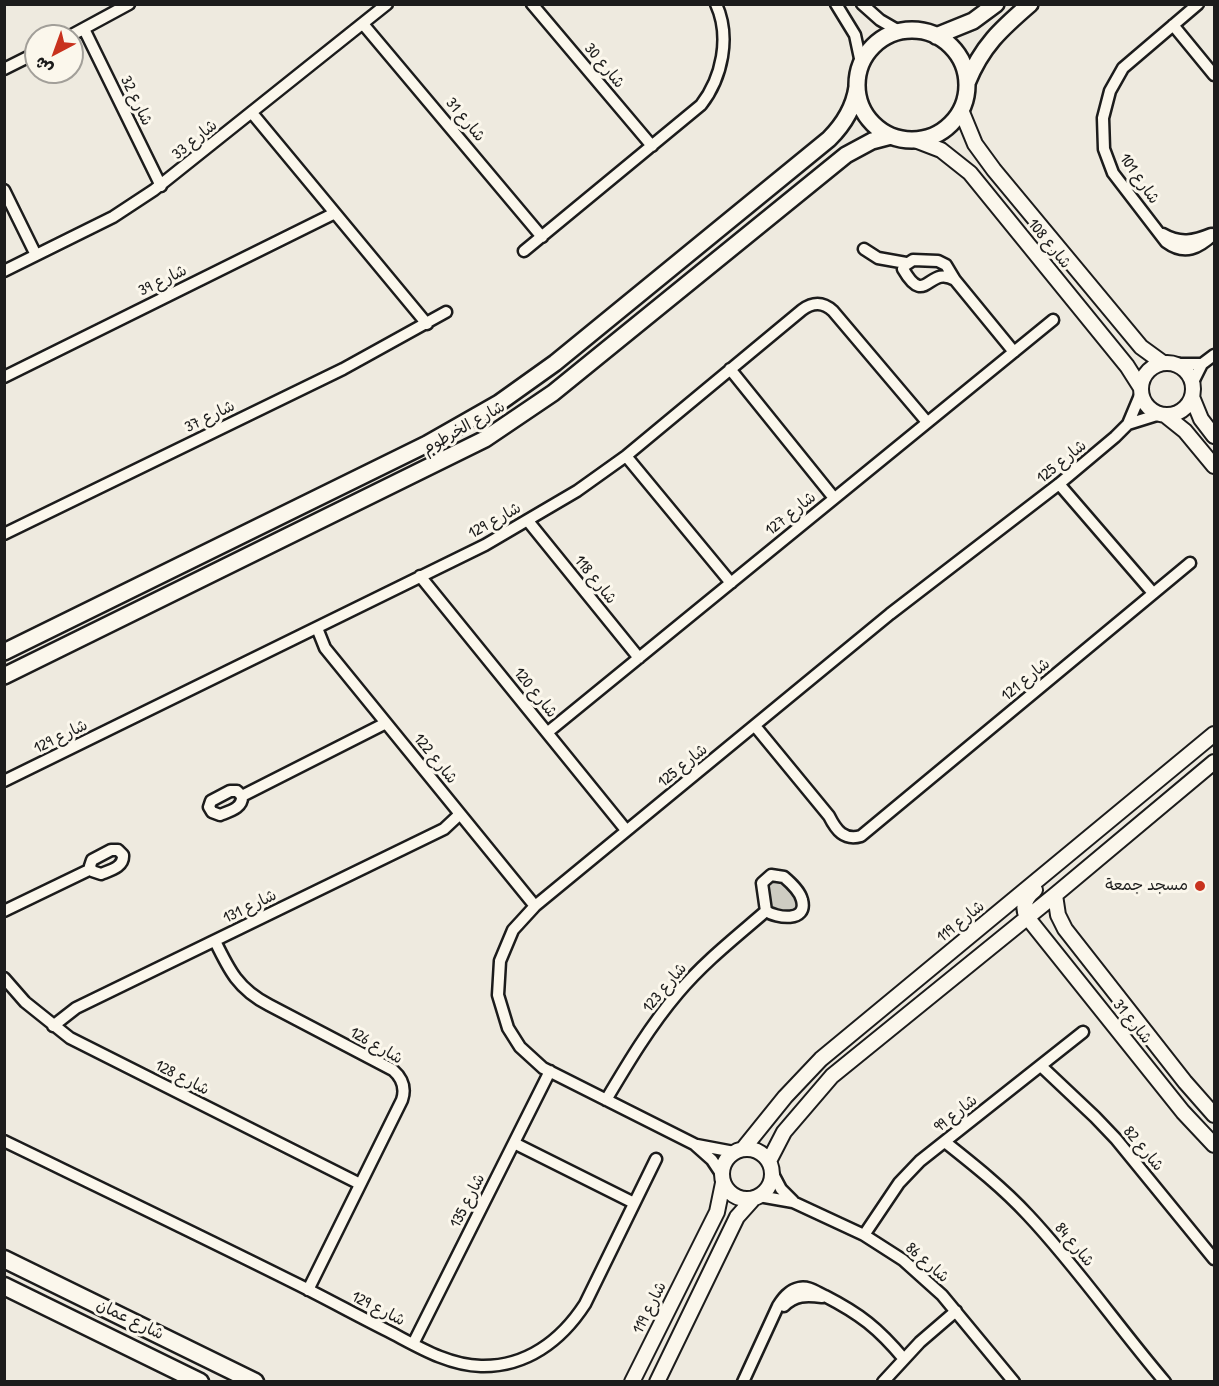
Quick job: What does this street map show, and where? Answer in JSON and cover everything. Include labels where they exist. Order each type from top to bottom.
[{"type":"main road","points":[[936,36],[973,21],[996,4]]},
{"type":"main road","points":[[967,83],[961,60],[954,50],[936,36],[912,30],[899,31],[887,36],[868,52],[861,63],[857,87],[864,111],[880,130],[891,136],[915,140],[942,131],[961,110],[967,83],[976,61],[988,43],[1030,4]]},
{"type":"main road","name":"شارع الخرطوم","points":[[4,652],[427,444],[499,404],[564,356],[829,139],[850,112],[857,87]]},
{"type":"main road","name":"شارع الخرطوم","points":[[4,676],[447,459],[493,434],[553,393],[846,155],[872,141],[891,136]]},
{"type":"main road","name":"شارع عمان","points":[[4,1259],[255,1382]]},
{"type":"main road","name":"شارع عمان","points":[[4,1286],[200,1382]]},
{"type":"street","points":[[84,29],[129,4]]},
{"type":"street","name":"شارع 33","points":[[4,271],[113,217],[161,186],[387,4]]},
{"type":"street","points":[[524,251],[696,111],[706,99],[715,84],[720,66],[723,34],[716,4]]},
{"type":"street","points":[[836,4],[855,35],[861,63]]},
{"type":"street","points":[[862,4],[879,20],[899,31]]},
{"type":"street","name":"شارع 101","points":[[1198,4],[1129,61],[1117,76],[1107,100],[1102,129],[1106,157],[1113,173],[1156,228],[1172,238],[1184,241],[1198,240],[1215,233]]},
{"type":"street","name":"شارع 30","points":[[533,5],[652,146]]},
{"type":"street","name":"شارع 31","points":[[363,24],[542,237]]},
{"type":"street","points":[[1173,25],[1215,75]]},
{"type":"street","name":"شارع 32","points":[[84,29],[161,186]]},
{"type":"street","points":[[4,69],[24,59]]},
{"type":"street","name":"شارع 108","points":[[961,110],[975,144],[994,170],[1141,347],[1168,364]]},
{"type":"street","points":[[252,113],[427,324]]},
{"type":"street","name":"شارع 108","points":[[915,140],[941,150],[970,173],[1127,366],[1141,390]]},
{"type":"street","points":[[4,190],[36,255]]},
{"type":"street","name":"شارع 39","points":[[4,377],[335,213]]},
{"type":"street","points":[[864,249],[878,258],[906,262],[938,261],[949,268],[955,280],[1014,352]]},
{"type":"street","points":[[906,262],[903,270],[910,282],[917,287],[924,286],[942,276],[955,280]]},
{"type":"street","name":"شارع 129","points":[[4,781],[485,545],[528,520],[577,491],[626,456],[806,307],[816,304],[824,305],[833,311],[927,422]]},
{"type":"street","name":"شارع 37","points":[[4,534],[343,369],[446,312]]},
{"type":"street","name":"شارع 127","points":[[548,732],[1053,320]]},
{"type":"street","points":[[1162,415],[1179,412],[1184,408],[1202,364],[1215,355]]},
{"type":"street","points":[[1202,364],[1168,364],[1150,369],[1142,381],[1141,390],[1143,399],[1150,409],[1185,431],[1215,466]]},
{"type":"street","points":[[1168,364],[1187,374],[1201,419],[1215,435]]},
{"type":"street","points":[[730,369],[834,498]]},
{"type":"street","name":"شارع 125","points":[[1128,424],[1141,390]]},
{"type":"street","name":"شارع 125","points":[[722,1179],[706,1153],[694,1144],[550,1071],[527,1055],[513,1038],[503,1018],[498,995],[500,961],[507,940],[519,921],[535,906],[890,614],[1059,484],[1128,424],[1162,415]]},
{"type":"street","points":[[626,456],[731,583]]},
{"type":"street","points":[[1059,484],[1154,593]]},
{"type":"street","name":"شارع 118","points":[[528,520],[639,658]]},
{"type":"street","name":"شارع 121","points":[[755,726],[829,816],[845,828],[854,831],[862,829],[881,819],[1190,563]]},
{"type":"street","name":"شارع 120","points":[[420,576],[626,830]]},
{"type":"street","name":"شارع 122","points":[[317,628],[325,648],[535,906]]},
{"type":"street","points":[[242,796],[386,723]]},
{"type":"street","name":"شارع 119","points":[[739,1151],[784,1097],[821,1059],[1215,735]]},
{"type":"street","points":[[657,1382],[737,1217],[768,1188],[770,1167],[784,1132],[832,1076],[1055,896],[1213,762]]},
{"type":"street","name":"شارع 131","points":[[53,1026],[76,1008],[444,829],[460,814]]},
{"type":"street","points":[[1027,917],[1023,910],[1026,900],[1045,882],[1054,867]]},
{"type":"street","points":[[4,912],[91,869]]},
{"type":"street","points":[[771,875],[784,877],[795,887],[802,899],[801,910],[794,917],[785,918],[766,911],[762,883],[771,875]]},
{"type":"street","name":"شارع 31","points":[[1055,896],[1058,915],[1065,929],[1200,1100],[1215,1115]]},
{"type":"street","name":"شارع 123","points":[[606,1100],[650,1029],[678,993],[706,963],[766,911]]},
{"type":"street","name":"شارع 31","points":[[1027,917],[1184,1112],[1215,1145]]},
{"type":"street","name":"شارع 126","points":[[215,940],[231,973],[249,993],[388,1068],[400,1077],[404,1086],[402,1100],[308,1290]]},
{"type":"street","name":"شارع 128","points":[[4,978],[25,1002],[70,1038],[360,1184]]},
{"type":"street","name":"شارع 99","points":[[864,1235],[899,1183],[920,1161],[1083,1032]]},
{"type":"street","points":[[1143,1062],[1148,1054],[1155,1053],[1188,1092],[1200,1100]]},
{"type":"street","name":"شارع 82","points":[[1041,1066],[1095,1116],[1116,1139],[1215,1259]]},
{"type":"street","name":"شارع 135","points":[[413,1344],[550,1071]]},
{"type":"street","name":"شارع 129","points":[[4,1141],[446,1360],[479,1366],[515,1362],[547,1346],[565,1331],[585,1304],[656,1159]]},
{"type":"street","name":"شارع 84","points":[[945,1142],[986,1175],[1027,1214],[1165,1382]]},
{"type":"street","points":[[514,1143],[634,1203]]},
{"type":"street","name":"شارع 125","points":[[694,1144],[739,1151]]},
{"type":"street","points":[[757,1197],[747,1199],[733,1195],[722,1179],[725,1162],[739,1151],[758,1151],[770,1167]]},
{"type":"street","name":"شارع 86","points":[[770,1167],[781,1188],[793,1202]]},
{"type":"street","name":"شارع 119","points":[[632,1382],[717,1212],[722,1179]]},
{"type":"street","name":"شارع 86","points":[[757,1197],[793,1202],[864,1235],[890,1251],[915,1270],[956,1311],[1014,1382]]},
{"type":"street","points":[[743,1382],[782,1299],[794,1290],[807,1288],[846,1306],[868,1322],[904,1359]]},
{"type":"street","points":[[883,1382],[904,1359],[956,1311]]},
{"type":"shaded area","points":[[771,879],[782,879],[791,890],[797,902],[796,911],[777,912],[766,896],[764,887]]},
{"type":"place","name":"مسجد جمعة","points":[[1200,886]]}]
